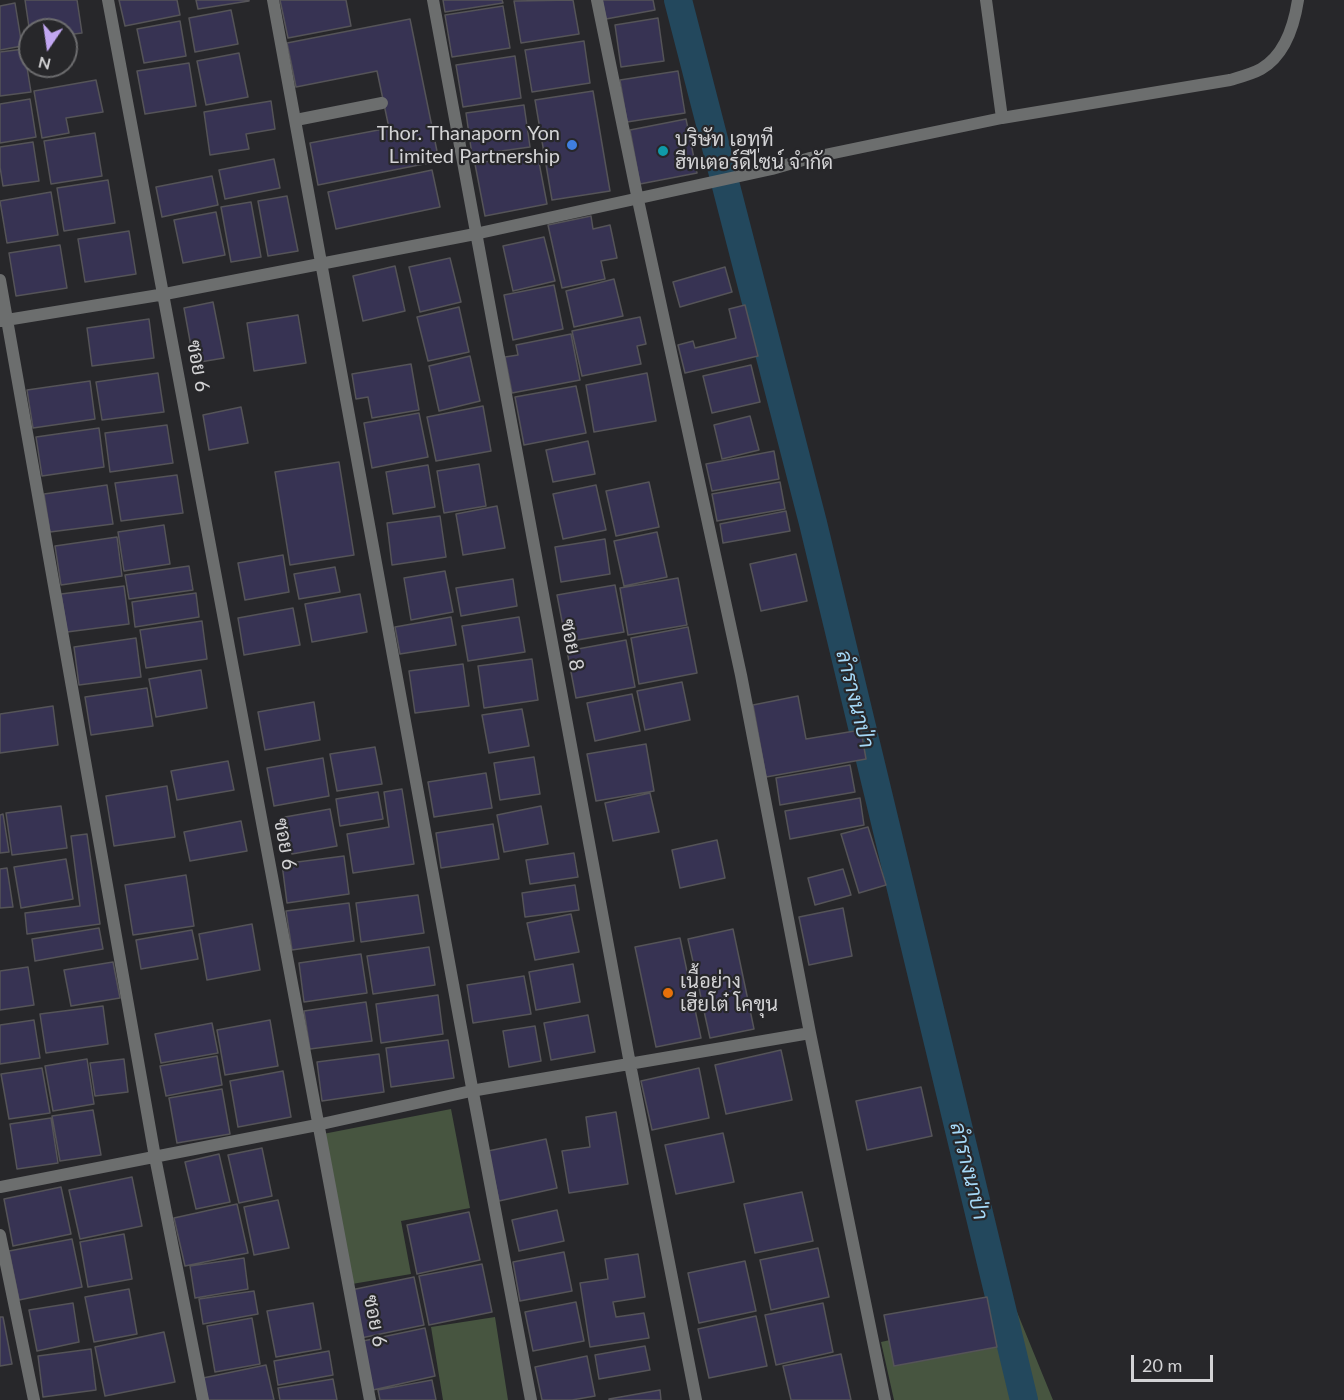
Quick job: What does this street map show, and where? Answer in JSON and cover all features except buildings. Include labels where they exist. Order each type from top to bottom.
[{"type":"street","name":"ซอย 6","points":[[108,0],[165,294],[317,1125],[370,1400]]},
{"type":"street","points":[[273,0],[323,264],[471,1091],[531,1400]]},
{"type":"street","name":"ซอย 8","points":[[433,0],[630,1064],[696,1400]]},
{"type":"street","points":[[597,0],[741,675],[810,1033],[885,1400]]},
{"type":"street","points":[[986,0],[1002,118]]},
{"type":"street","points":[[4,320],[165,294],[475,234],[638,200],[810,158],[1002,118],[1230,80],[1262,69],[1282,49],[1295,21],[1298,0]]},
{"type":"street","points":[[296,120],[382,103]]},
{"type":"street","points":[[0,280],[4,320],[155,1156],[203,1400]]},
{"type":"street","points":[[0,1187],[317,1125],[471,1091],[810,1033]]},
{"type":"street","points":[[0,1235],[34,1400]]},
{"type":"green space","points":[[451,1109],[470,1208],[401,1221],[411,1274],[352,1284],[323,1134]]},
{"type":"green space","points":[[1017,1312],[1053,1400],[894,1400],[881,1342]]},
{"type":"green space","points":[[495,1317],[508,1400],[443,1400],[431,1327]]},
{"type":"waterway","name":"ลำรางนาป่า","points":[[678,0],[813,523],[1024,1400]]},
{"type":"place","name":"Thor. Thanaporn Yon Limited Partnership","points":[[572,145]]},
{"type":"place","name":"บริษัท เอทูที ฮีทเตอร์ดีไซน์ จำกัด","points":[[663,151]]},
{"type":"place","name":"เนื้อย่าง เฮียโต๋ โคขุน","points":[[668,993]]}]
